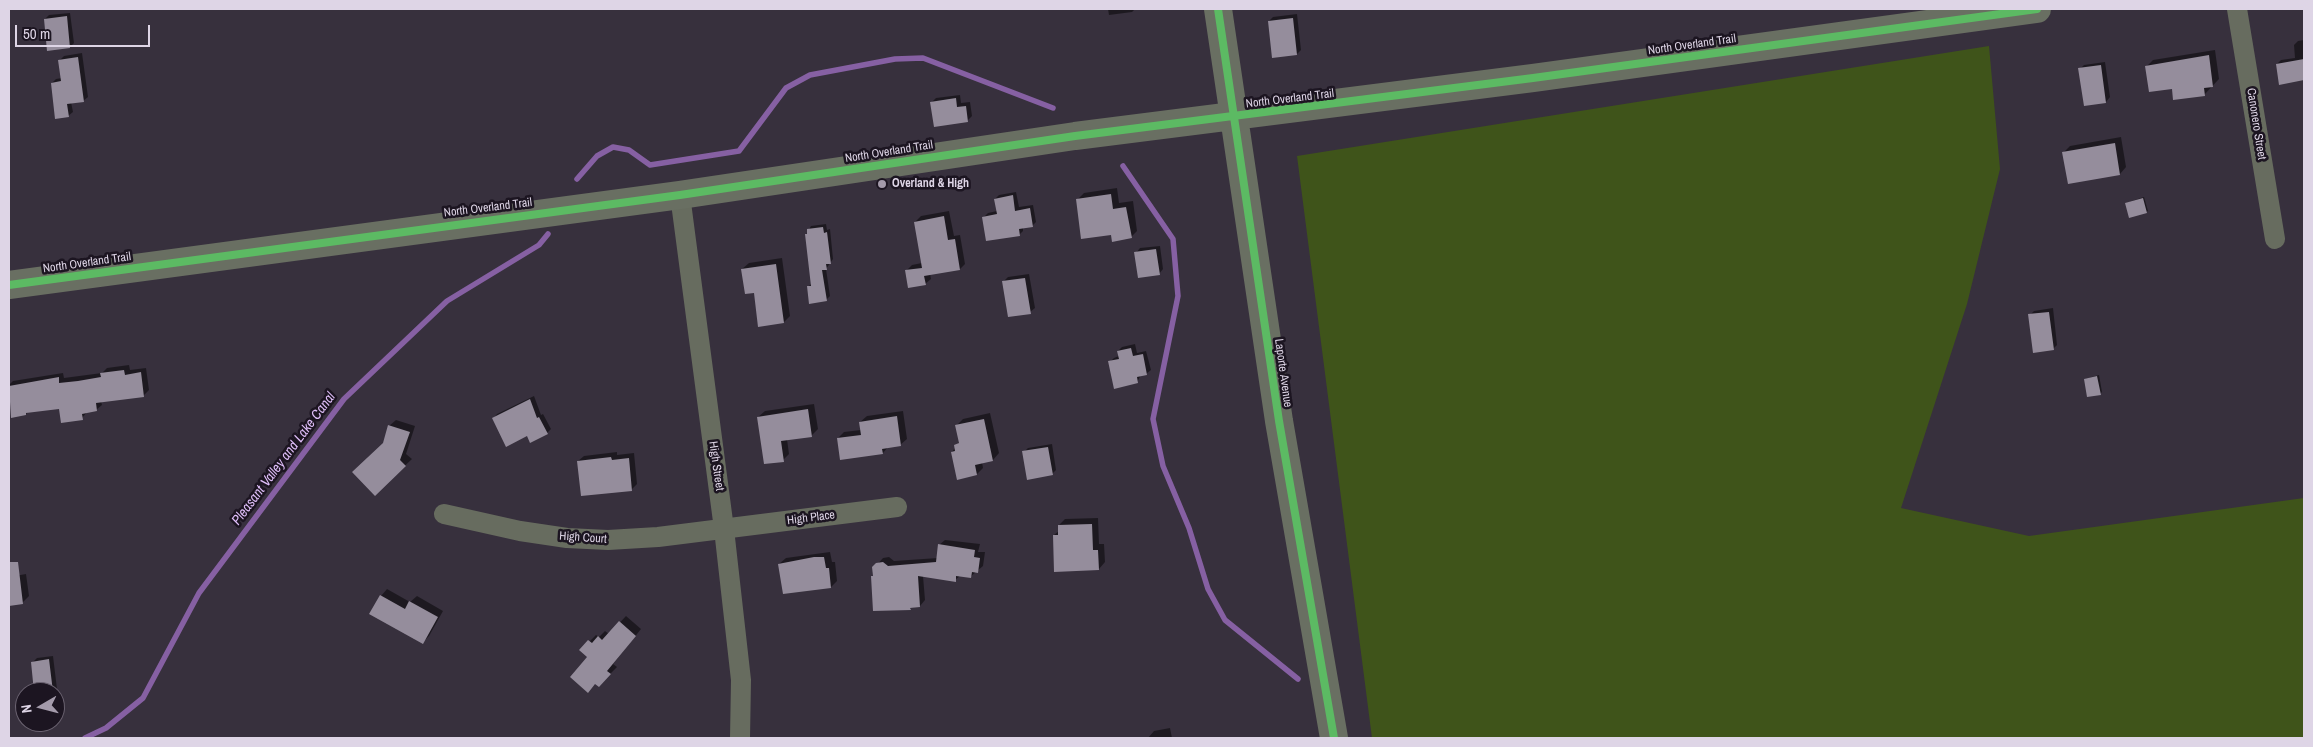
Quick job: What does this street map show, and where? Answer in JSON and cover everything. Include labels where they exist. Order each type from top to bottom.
[{"type":"main road","name":"Laporte Avenue","points":[[1218,9],[1279,422],[1334,738]]},
{"type":"main road","name":"North Overland Trail","points":[[9,285],[482,220],[680,195],[1075,136],[1773,46],[2037,9]]},
{"type":"street","name":"Canonero Street","points":[[2237,9],[2275,239]]},
{"type":"street","name":"High Street","points":[[680,195],[724,528],[741,680],[740,738]]},
{"type":"street","name":"High Place","points":[[724,528],[897,507]]},
{"type":"street","name":"High Court","points":[[444,514],[520,531],[567,538],[608,540],[724,528]]},
{"type":"green space","points":[[1989,46],[2000,169],[1967,304],[1901,508],[2029,536],[2304,498],[2304,738],[1372,738],[1297,156]]},
{"type":"building","points":[[67,16],[70,48],[47,51],[44,19]]},
{"type":"building","points":[[1293,18],[1297,55],[1272,58],[1268,21]]},
{"type":"building","points":[[2209,55],[2213,87],[2204,88],[2205,96],[2173,100],[2172,89],[2149,92],[2145,66]]},
{"type":"building","points":[[78,57],[84,102],[67,104],[69,117],[55,119],[51,83],[61,81],[58,60]]},
{"type":"building","points":[[2304,59],[2304,80],[2279,85],[2276,64]]},
{"type":"building","points":[[2101,65],[2106,103],[2084,106],[2078,68]]},
{"type":"building","points":[[956,98],[957,107],[966,106],[968,122],[934,127],[930,102]]},
{"type":"building","points":[[2115,143],[2120,175],[2068,184],[2062,152]]},
{"type":"building","points":[[1111,194],[1113,209],[1126,207],[1132,238],[1112,242],[1111,235],[1081,239],[1076,199]]},
{"type":"building","points":[[1013,195],[1015,211],[1030,208],[1033,227],[1019,229],[1020,236],[986,241],[982,217],[997,214],[994,199]]},
{"type":"building","points":[[2143,198],[2147,213],[2129,218],[2125,203]]},
{"type":"building","points":[[944,216],[948,240],[955,239],[960,270],[924,276],[926,285],[908,288],[905,270],[922,268],[914,222]]},
{"type":"building","points":[[823,227],[824,233],[827,232],[831,264],[826,264],[827,270],[822,270],[827,301],[809,304],[807,286],[811,286],[805,234],[807,234],[807,229]]},
{"type":"building","points":[[1156,249],[1160,275],[1138,278],[1134,252]]},
{"type":"building","points":[[776,264],[784,323],[758,327],[754,293],[745,294],[741,269]]},
{"type":"building","points":[[1025,278],[1031,314],[1008,317],[1002,281]]},
{"type":"building","points":[[2049,312],[2054,350],[2033,353],[2028,314]]},
{"type":"building","points":[[1131,348],[1133,356],[1143,354],[1147,375],[1137,377],[1138,383],[1114,389],[1108,361],[1119,359],[1117,351]]},
{"type":"building","points":[[124,370],[125,375],[141,372],[144,397],[96,403],[97,411],[82,414],[83,420],[61,423],[59,409],[26,413],[26,415],[11,418],[9,386],[59,377],[59,383],[78,381],[101,377],[100,373]]},
{"type":"building","points":[[2097,376],[2101,395],[2087,397],[2084,379]]},
{"type":"building","points":[[530,399],[537,418],[539,417],[548,434],[530,443],[527,436],[506,447],[492,418]]},
{"type":"building","points":[[808,409],[812,437],[781,441],[784,462],[764,464],[757,417]]},
{"type":"building","points":[[897,416],[901,446],[882,449],[883,454],[840,460],[837,438],[861,435],[859,422]]},
{"type":"building","points":[[984,419],[993,461],[975,465],[977,475],[957,480],[951,452],[955,451],[954,445],[959,443],[955,425]]},
{"type":"building","points":[[388,425],[410,432],[400,460],[406,466],[375,496],[352,472],[383,443]]},
{"type":"building","points":[[1048,447],[1053,475],[1027,480],[1022,451]]},
{"type":"building","points":[[611,457],[612,460],[629,458],[632,491],[581,496],[577,461]]},
{"type":"building","points":[[1092,524],[1093,550],[1098,550],[1099,570],[1054,572],[1053,535],[1058,535],[1058,525]]},
{"type":"building","points":[[938,544],[975,550],[974,557],[980,558],[978,573],[972,572],[971,578],[956,576],[956,582],[918,576],[920,607],[910,608],[911,610],[873,611],[872,567],[876,563],[883,562],[888,566],[936,562]]},
{"type":"building","points":[[814,557],[824,557],[826,568],[829,568],[831,588],[783,594],[778,564]]},
{"type":"building","points":[[9,562],[18,562],[23,604],[9,606]]},
{"type":"building","points":[[380,595],[405,609],[409,601],[438,617],[423,644],[369,614]]},
{"type":"building","points":[[619,621],[636,636],[607,671],[611,674],[599,687],[595,684],[588,693],[570,677],[587,657],[579,650],[588,640],[592,643],[598,636],[602,640]]},
{"type":"building","points":[[49,659],[52,682],[33,682],[31,662]]},
{"type":"waterway","name":"Pleasant Valley and Lake Canal","points":[[577,179],[597,156],[613,147],[629,150],[650,165],[739,151],[786,88],[810,75],[895,59],[923,58],[1053,108]]},
{"type":"waterway","name":"Pleasant Valley and Lake Canal","points":[[1123,166],[1173,239],[1178,296],[1153,419],[1163,466],[1189,528],[1208,589],[1225,620],[1298,679]]},
{"type":"waterway","name":"Pleasant Valley and Lake Canal","points":[[85,738],[106,728],[143,698],[199,593],[344,399],[447,301],[539,245],[548,234]]},
{"type":"cycle path","points":[[1218,9],[1279,421],[1334,738]]},
{"type":"cycle path","points":[[9,285],[680,195],[1075,136],[1533,78],[2037,9]]},
{"type":"place","name":"Overland & High","points":[[882,184]]}]
